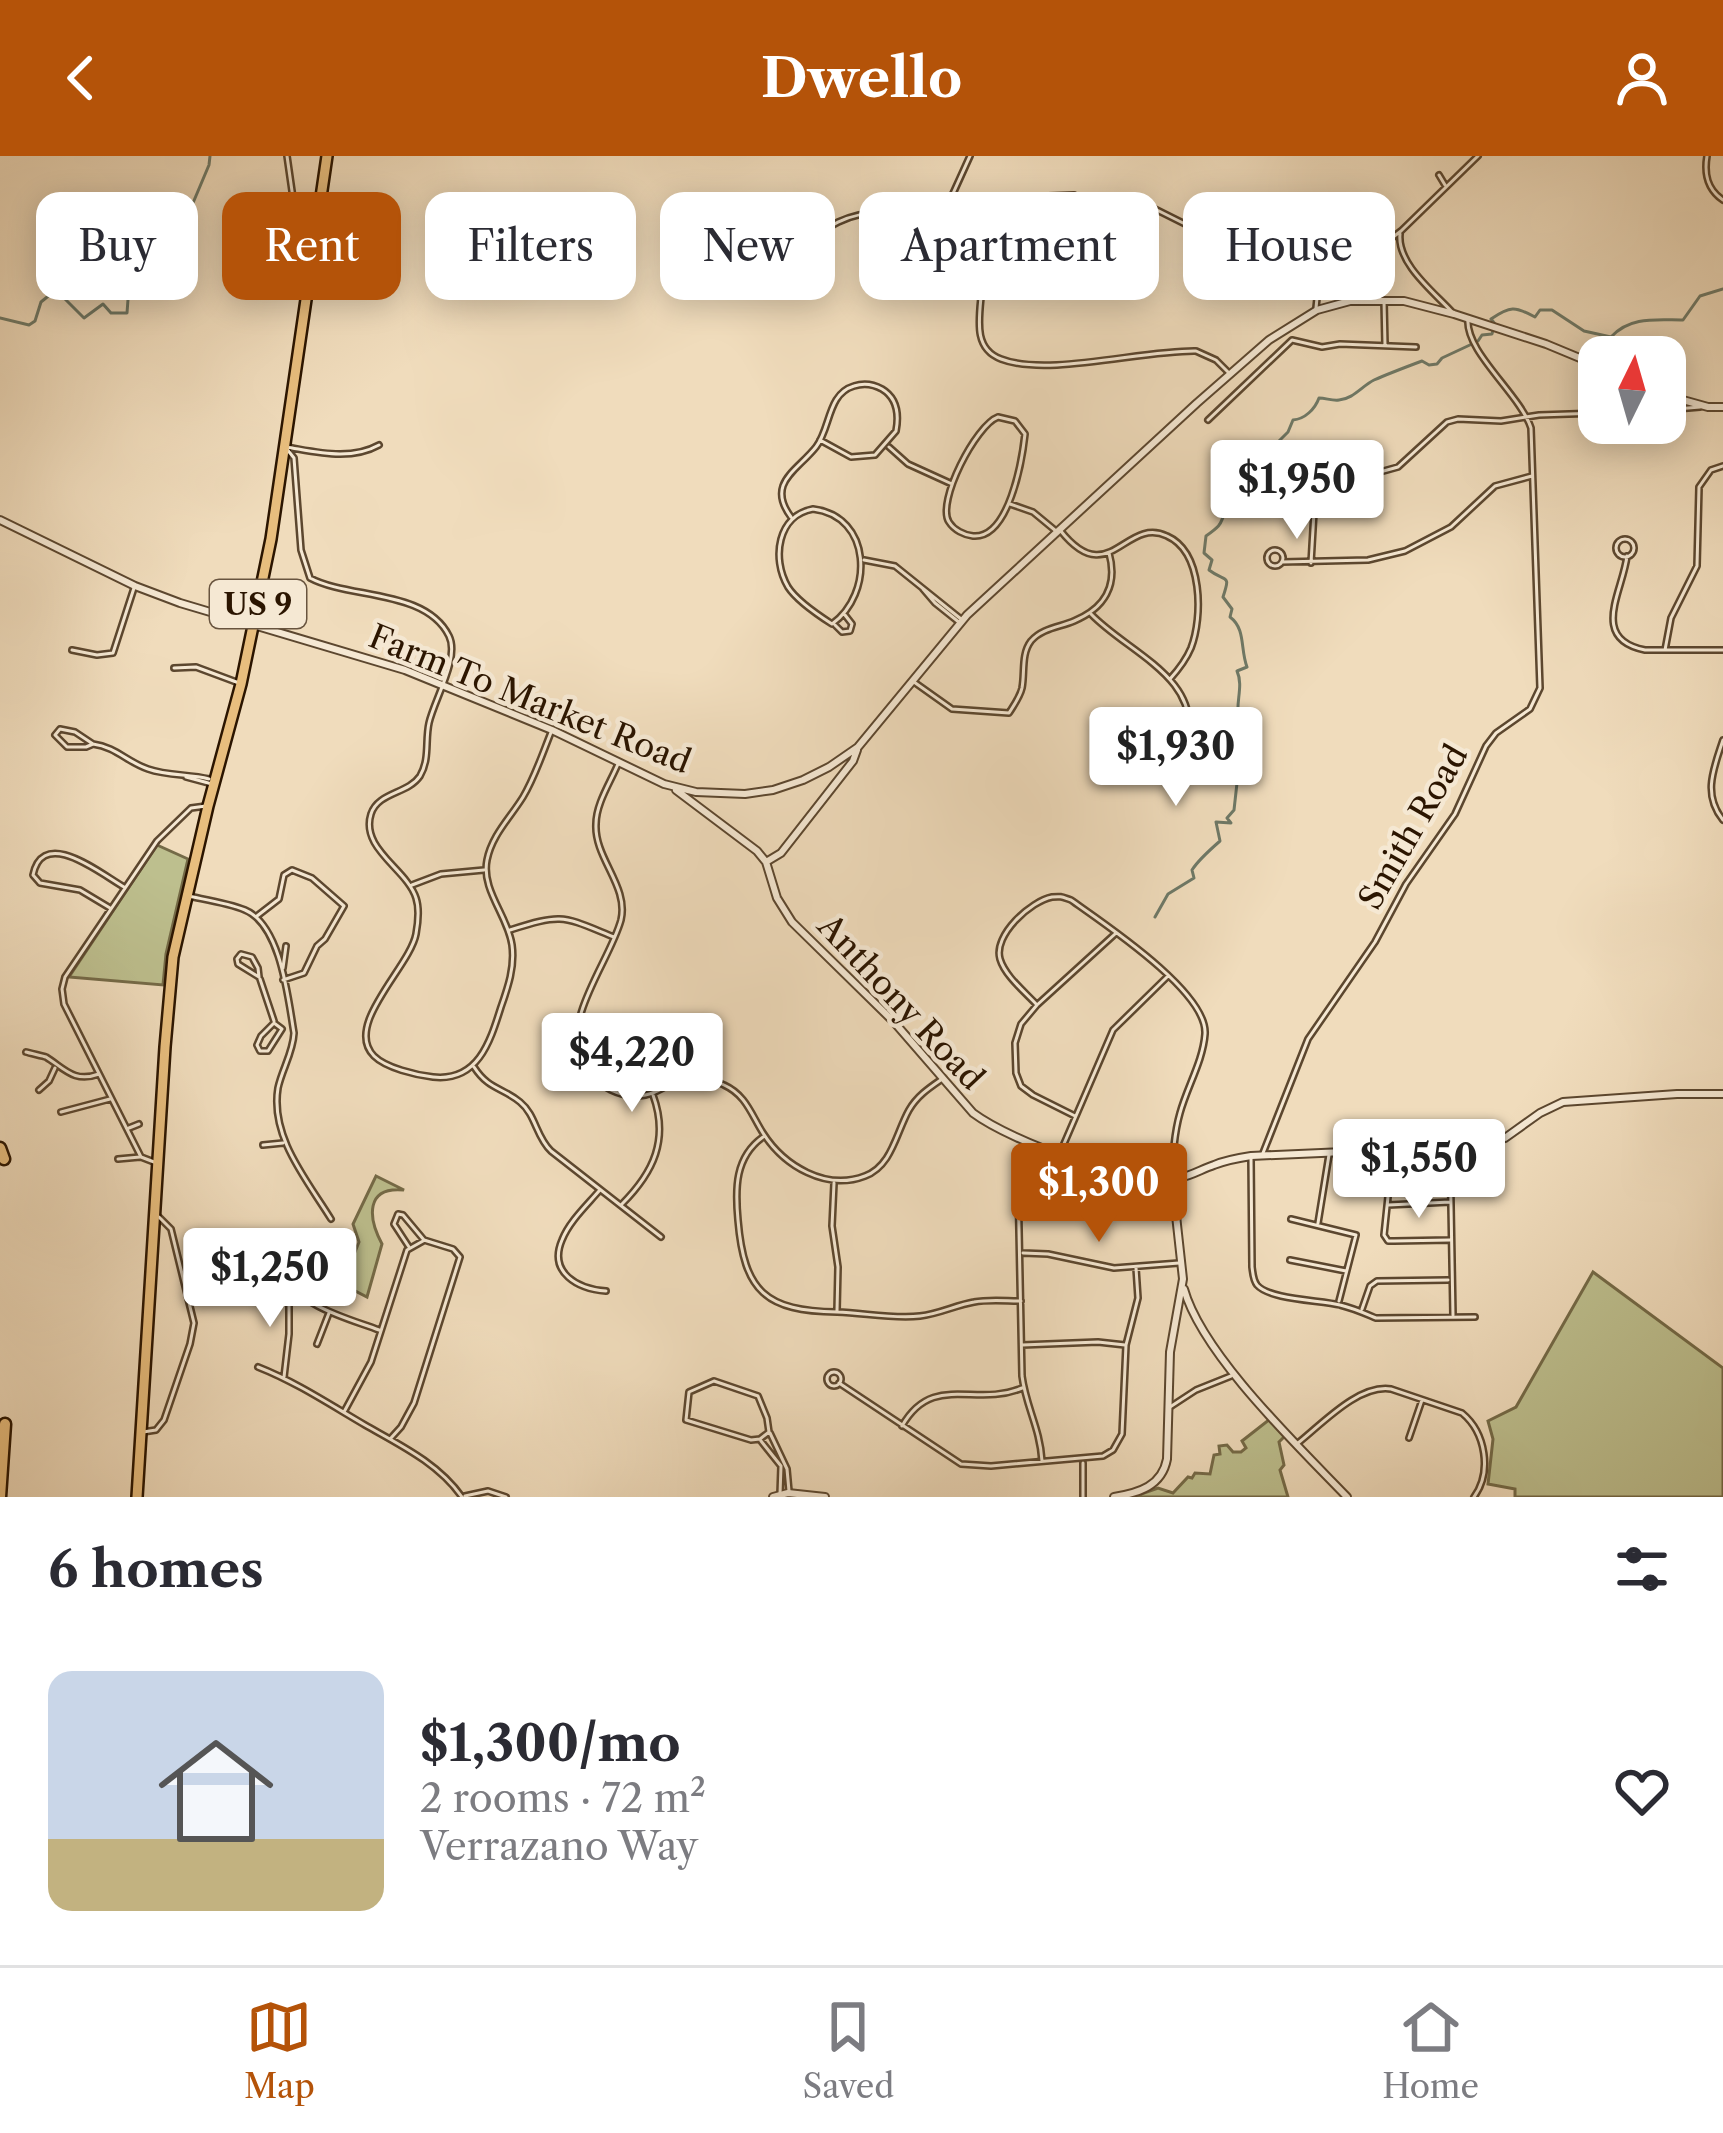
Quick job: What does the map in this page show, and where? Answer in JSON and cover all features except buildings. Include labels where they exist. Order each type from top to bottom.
[{"type":"highway","points":[[0,1497],[5,1424]]},
{"type":"main road","name":"US 9","points":[[322,192],[327,156]]},
{"type":"main road","name":"US 9","points":[[137,1497],[171,973],[254,625],[306,300]]},
{"type":"street","points":[[287,156],[292,192]]},
{"type":"street","points":[[954,192],[970,156]]},
{"type":"street","points":[[1395,235],[1478,156]]},
{"type":"street","points":[[1707,156],[1709,186],[1723,200]]},
{"type":"street","points":[[1438,176],[1446,186]]},
{"type":"street","points":[[1401,231],[1398,243],[1404,256],[1454,314]]},
{"type":"street","points":[[982,300],[980,334],[998,358],[1049,364],[1196,351],[1231,374]]},
{"type":"street","points":[[1317,300],[1317,310]]},
{"type":"street","name":"Farm To Market Road","points":[[0,520],[135,586],[443,685],[674,787],[729,794],[773,790],[816,774],[858,747],[961,622],[1057,529],[1286,328],[1317,310],[1366,300]]},
{"type":"street","points":[[1383,300],[1385,346]]},
{"type":"street","name":"Farm To Market Road","points":[[1394,300],[1454,314],[1578,357]]},
{"type":"street","points":[[1468,319],[1468,332],[1528,417]]},
{"type":"street","points":[[1208,420],[1292,340],[1326,347],[1416,347]]},
{"type":"street","points":[[791,518],[782,500],[784,484],[820,440],[836,398],[861,384],[884,390],[892,398],[896,430],[874,455],[857,458],[820,440]]},
{"type":"street","points":[[1686,400],[1708,406]]},
{"type":"street","points":[[1686,408],[1723,407]]},
{"type":"street","points":[[1312,562],[1316,506],[1333,484],[1398,467],[1447,422],[1578,413]]},
{"type":"street","points":[[998,417],[1015,421],[1025,434],[1008,503],[995,528],[980,536],[961,533],[946,515],[971,443],[988,420],[998,417]]},
{"type":"street","name":"Smith Road","points":[[1263,1155],[1308,1040],[1455,814],[1486,746],[1530,709],[1540,688],[1528,417]]},
{"type":"street","points":[[284,447],[342,455],[379,445]]},
{"type":"street","points":[[886,445],[908,464],[954,485]]},
{"type":"street","points":[[284,447],[295,463],[302,550],[309,576],[325,585],[407,603],[430,616],[452,643],[428,724],[421,774],[381,801],[370,817],[375,844],[411,886],[418,906],[414,943],[367,1022],[368,1048],[384,1062],[429,1077],[454,1077],[473,1066],[490,1044],[513,962],[509,931],[485,870],[490,847],[526,793],[552,730]]},
{"type":"street","points":[[1665,650],[1671,618],[1697,566],[1699,488],[1711,470],[1723,466]]},
{"type":"street","points":[[1282,562],[1377,559],[1405,551],[1451,527],[1495,485],[1533,475]]},
{"type":"street","points":[[1008,503],[1033,512],[1091,555],[1109,553],[1138,536],[1156,533],[1173,539],[1189,558],[1198,587],[1195,635],[1171,679]]},
{"type":"street","points":[[834,623],[859,590],[861,560],[856,536],[831,514],[807,510],[791,518],[781,537],[784,577],[794,594],[842,632],[850,631],[851,621],[844,614]]},
{"type":"street","points":[[913,681],[955,710],[1008,714],[1021,691],[1030,643],[1042,632],[1090,612],[1103,599],[1114,574],[1109,553]]},
{"type":"street","points":[[1627,556],[1612,612],[1622,640],[1637,649],[1723,650]]},
{"type":"street","points":[[861,560],[896,566],[961,622]]},
{"type":"street","points":[[71,650],[113,653],[135,586]]},
{"type":"street","points":[[1090,612],[1183,694],[1190,728],[1180,774]]},
{"type":"street","points":[[174,668],[196,668],[241,684]]},
{"type":"street","points":[[93,744],[71,748],[55,732],[66,729],[93,744],[116,749],[146,769],[214,783]]},
{"type":"street","points":[[1723,740],[1710,792],[1723,820]]},
{"type":"street","points":[[766,862],[781,854],[853,761],[858,747]]},
{"type":"street","points":[[618,763],[595,828],[622,902],[622,916],[577,1036],[587,1070],[604,1087],[626,1095],[652,1093],[687,1078],[717,1081],[744,1099],[764,1136],[799,1167],[834,1182],[876,1171],[890,1153],[910,1107],[942,1079]]},
{"type":"street","name":"Anthony Road","points":[[674,787],[758,851],[792,922],[894,1022],[973,1113],[1030,1145],[1060,1155],[1172,1179]]},
{"type":"street","points":[[141,1156],[64,1004],[62,989],[65,976],[157,841],[190,808],[208,806]]},
{"type":"street","points":[[112,909],[80,890],[36,881],[35,864],[46,855],[74,856],[125,888]]},
{"type":"street","points":[[256,916],[279,899],[284,874],[292,870],[313,878],[344,906],[304,973],[283,980]]},
{"type":"street","points":[[411,886],[441,874],[485,870]]},
{"type":"street","points":[[186,895],[243,909],[269,931],[294,1039],[278,1095],[277,1120],[331,1219]]},
{"type":"street","points":[[1037,1005],[1010,975],[999,953],[1004,934],[1036,903],[1053,897],[1067,898],[1154,961],[1198,1010],[1205,1031],[1180,1111],[1172,1179],[1183,1286],[1192,1315],[1237,1374],[1347,1497]]},
{"type":"street","points":[[509,931],[560,917],[614,937]]},
{"type":"street","points":[[1075,1116],[1033,1095],[1019,1082],[1015,1043],[1021,1024],[1037,1005],[1116,932]]},
{"type":"street","points":[[280,970],[286,946]]},
{"type":"street","points":[[1060,1155],[1113,1030],[1168,976]]},
{"type":"street","points":[[259,977],[274,1023],[282,1029],[268,1052],[260,1051],[259,1040],[274,1023]]},
{"type":"street","points":[[26,1052],[44,1056],[55,1067],[81,1078],[99,1075]]},
{"type":"street","points":[[473,1066],[489,1087],[524,1106],[544,1144],[661,1237]]},
{"type":"street","points":[[39,1090],[49,1082],[55,1067]]},
{"type":"street","points":[[622,1205],[649,1172],[659,1148],[661,1124],[652,1093]]},
{"type":"street","points":[[1172,1179],[1251,1156],[1480,1146],[1505,1138],[1564,1102],[1723,1094]]},
{"type":"street","points":[[62,1112],[112,1099]]},
{"type":"street","points":[[127,1129],[139,1124]]},
{"type":"street","points":[[764,1136],[748,1150],[739,1168],[740,1247],[758,1288],[790,1309],[920,1316],[974,1302],[1021,1301]]},
{"type":"street","points":[[263,1145],[285,1142]]},
{"type":"street","points":[[1030,1145],[1019,1174],[1023,1387],[1038,1428],[1042,1461]]},
{"type":"street","points":[[1450,1148],[1453,1317]]},
{"type":"street","points":[[1318,1224],[1330,1153]]},
{"type":"street","points":[[118,1159],[141,1156],[158,1164]]},
{"type":"street","points":[[1251,1156],[1252,1267],[1255,1283],[1262,1289],[1338,1304],[1383,1319],[1475,1317]]},
{"type":"street","points":[[1450,1240],[1388,1240],[1384,1235],[1393,1166],[1451,1163]]},
{"type":"street","points":[[834,1182],[837,1312]]},
{"type":"street","points":[[600,1190],[561,1241],[560,1262],[575,1284],[606,1291]]},
{"type":"street","points":[[1386,1205],[1450,1202]]},
{"type":"street","points":[[391,1438],[414,1403],[460,1261],[453,1249],[424,1240],[398,1214],[394,1224],[409,1247]]},
{"type":"street","points":[[141,1432],[156,1430],[164,1420],[194,1323],[172,1228],[155,1217]]},
{"type":"street","points":[[1291,1220],[1356,1235],[1338,1304]]},
{"type":"street","points":[[344,1412],[364,1379],[409,1247],[424,1240]]},
{"type":"street","points":[[1019,1252],[1114,1268],[1181,1262]]},
{"type":"street","points":[[1290,1259],[1347,1271]]},
{"type":"street","points":[[839,1384],[961,1464],[991,1466],[1103,1456],[1119,1442],[1123,1426],[1126,1345],[1138,1298],[1136,1268]]},
{"type":"street","points":[[284,1274],[290,1306],[284,1378]]},
{"type":"street","points":[[1362,1311],[1370,1286],[1377,1281],[1451,1280]]},
{"type":"street","points":[[288,1283],[330,1312],[380,1330]]},
{"type":"street","points":[[1114,1497],[1152,1486],[1165,1471],[1173,1329],[1183,1286]]},
{"type":"street","points":[[290,1306],[308,1298]]},
{"type":"street","points":[[317,1345],[330,1312]]},
{"type":"street","points":[[1022,1345],[1126,1345]]},
{"type":"street","points":[[258,1367],[391,1438],[443,1474],[463,1497],[488,1491],[506,1497]]},
{"type":"street","points":[[1168,1407],[1237,1374]]},
{"type":"street","points":[[769,1432],[751,1440],[688,1422],[684,1417],[689,1392],[714,1381],[761,1400],[769,1432],[788,1470],[780,1495]]},
{"type":"street","points":[[902,1427],[916,1405],[928,1397],[1006,1394],[1023,1387]]},
{"type":"street","points":[[1297,1444],[1369,1389],[1391,1389],[1462,1413],[1477,1429],[1484,1474],[1474,1497]]},
{"type":"street","points":[[1409,1438],[1422,1400]]},
{"type":"street","points":[[760,1439],[781,1466],[780,1495]]},
{"type":"street","points":[[1083,1459],[1083,1497]]},
{"type":"street","points":[[780,1495],[826,1497]]},
{"type":"green space","points":[[157,845],[188,859],[163,985],[69,977]]},
{"type":"green space","points":[[376,1176],[404,1190],[382,1193],[373,1206],[382,1244],[367,1297],[342,1284],[359,1242],[353,1224]]},
{"type":"green space","points":[[1593,1272],[1723,1368],[1723,1497],[1515,1497],[1515,1489],[1488,1484],[1493,1439],[1488,1421],[1516,1407]]},
{"type":"green space","points":[[1270,1419],[1285,1436],[1279,1442],[1284,1465],[1280,1470],[1288,1497],[1133,1497],[1158,1488],[1173,1493],[1195,1473],[1210,1474],[1219,1446],[1241,1452],[1246,1448],[1242,1441]]},
{"type":"waterway","points":[[0,318],[29,325],[41,302],[52,293],[61,295],[84,318],[103,304],[111,313],[127,313],[131,259],[160,229],[190,210],[210,156]]},
{"type":"waterway","points":[[1495,324],[1491,319],[1508,310],[1535,317],[1540,310],[1552,310],[1584,331],[1611,337],[1635,322],[1683,320],[1700,296],[1723,289]]},
{"type":"waterway","points":[[1478,341],[1493,330]]},
{"type":"waterway","points":[[1155,917],[1168,894],[1194,878],[1192,870],[1220,841],[1216,822],[1231,823],[1227,818],[1234,810],[1247,733],[1247,717],[1238,712],[1237,671],[1247,667],[1241,633],[1223,597],[1227,581],[1209,570],[1212,560],[1204,553],[1206,536],[1219,525],[1235,498],[1274,463],[1279,441],[1293,420],[1309,413],[1319,398],[1344,399],[1374,380],[1422,361],[1437,364],[1472,344]]}]
